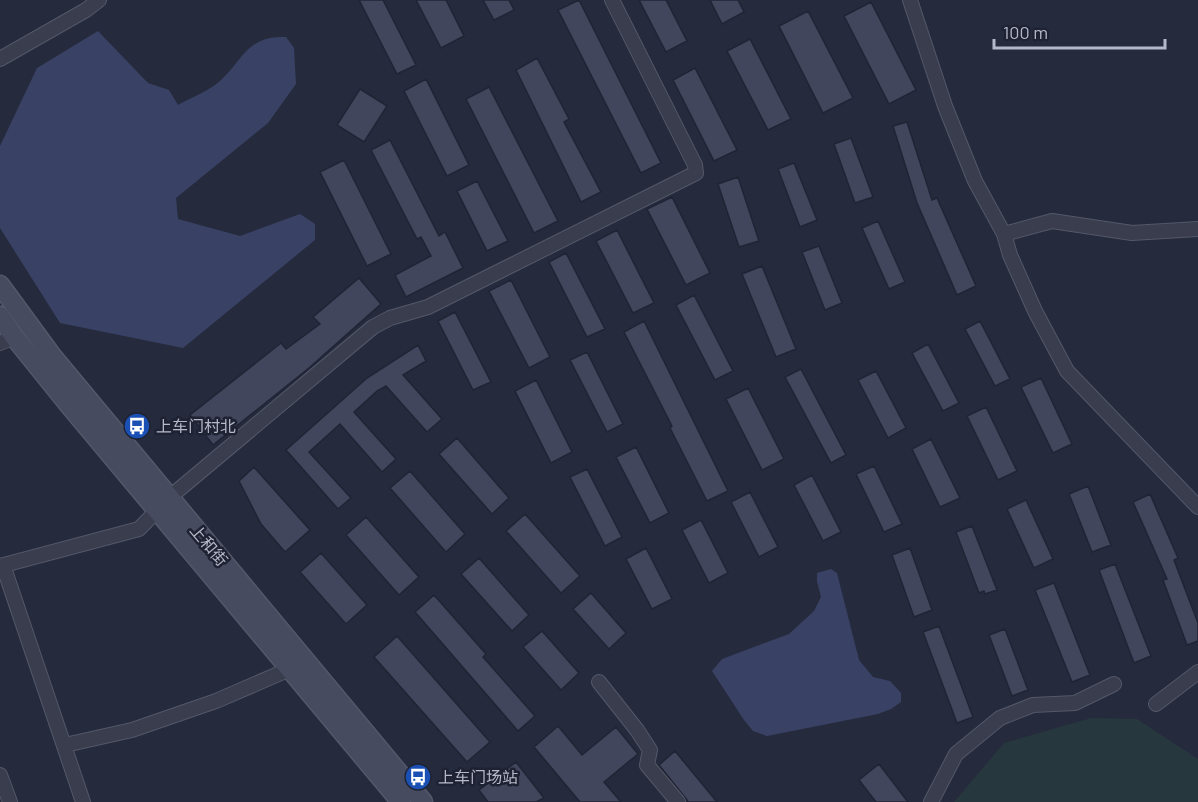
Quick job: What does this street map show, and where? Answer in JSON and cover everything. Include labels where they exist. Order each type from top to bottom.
[{"type":"street","points":[[0,59],[86,10],[99,0]]},
{"type":"street","points":[[83,802],[2,565],[139,529],[164,504],[373,327],[390,318],[428,307],[696,173],[695,165],[612,0]]},
{"type":"street","points":[[910,0],[945,106],[975,181],[1004,234],[1010,255],[1035,311],[1067,370],[1198,507]]},
{"type":"street","points":[[1004,234],[1052,221],[1132,233],[1198,230]]},
{"type":"street","name":"上和街","points":[[0,285],[290,669],[401,802]]},
{"type":"street","name":"上和街","points":[[0,316],[7,340],[164,504],[423,802]]},
{"type":"street","points":[[65,745],[142,726],[216,701],[290,669]]},
{"type":"street","points":[[1156,704],[1198,672]]},
{"type":"street","points":[[599,682],[638,730],[650,750],[647,765],[678,802]]},
{"type":"street","points":[[932,802],[956,754],[1000,718],[1033,705],[1075,702],[1114,684]]},
{"type":"street","points":[[0,775],[10,802]]},
{"type":"shaded area","points":[[1091,718],[1137,719],[1198,759],[1198,802],[954,802],[1004,743]]},
{"type":"water","points":[[98,31],[148,83],[169,90],[178,105],[215,85],[245,52],[261,41],[286,37],[294,48],[296,84],[268,123],[176,198],[178,219],[240,236],[300,214],[315,224],[315,240],[183,348],[60,323],[0,228],[0,146],[37,68]]},
{"type":"water","points":[[831,569],[837,573],[859,660],[873,677],[890,681],[901,693],[901,702],[878,714],[767,736],[753,731],[712,671],[722,659],[789,634],[814,611],[821,597],[817,573]]},
{"type":"building","points":[[359,0],[383,0],[416,65],[397,74]]},
{"type":"building","points":[[416,0],[446,0],[464,36],[441,48]]},
{"type":"building","points":[[483,0],[509,0],[514,10],[494,20]]},
{"type":"building","points":[[579,0],[661,163],[641,173],[558,10]]},
{"type":"building","points":[[639,0],[666,0],[687,41],[666,52]]},
{"type":"building","points":[[710,0],[738,0],[744,12],[722,24]]},
{"type":"building","points":[[871,2],[916,90],[889,104],[844,16]]},
{"type":"building","points":[[808,11],[853,98],[823,113],[779,26]]},
{"type":"building","points":[[750,39],[791,119],[768,130],[727,51]]},
{"type":"building","points":[[537,58],[569,119],[564,122],[601,192],[581,202],[516,70]]},
{"type":"building","points":[[695,68],[737,150],[714,161],[673,80]]},
{"type":"building","points":[[426,79],[469,165],[447,176],[404,91]]},
{"type":"building","points":[[489,87],[558,221],[534,233],[466,99]]},
{"type":"building","points":[[360,89],[387,106],[364,142],[337,125]]},
{"type":"building","points":[[907,122],[932,200],[937,198],[976,286],[957,295],[917,203],[893,126]]},
{"type":"building","points":[[851,138],[873,197],[855,203],[834,144]]},
{"type":"building","points":[[390,140],[439,236],[445,232],[463,268],[406,297],[395,275],[431,256],[421,237],[417,239],[371,150]]},
{"type":"building","points":[[344,160],[391,254],[367,266],[320,172]]},
{"type":"building","points":[[794,163],[817,220],[800,227],[778,169]]},
{"type":"building","points":[[738,177],[759,241],[739,247],[718,184]]},
{"type":"building","points":[[477,181],[508,241],[487,251],[457,191]]},
{"type":"building","points":[[672,197],[710,273],[686,285],[647,209]]},
{"type":"building","points":[[878,221],[905,282],[889,289],[862,228]]},
{"type":"building","points":[[617,230],[654,303],[633,313],[596,241]]},
{"type":"building","points":[[819,246],[842,303],[825,310],[802,252]]},
{"type":"building","points":[[566,253],[605,329],[587,337],[549,262]]},
{"type":"building","points":[[762,266],[796,349],[776,357],[742,274]]},
{"type":"building","points":[[359,278],[381,304],[309,368],[213,445],[190,415],[281,343],[286,349],[320,324],[313,317]]},
{"type":"building","points":[[511,280],[550,357],[529,368],[489,291]]},
{"type":"building","points":[[694,295],[733,371],[715,380],[676,305]]},
{"type":"building","points":[[455,312],[491,382],[473,390],[438,321]]},
{"type":"building","points":[[644,321],[728,491],[707,501],[624,332]]},
{"type":"building","points":[[980,321],[1010,379],[995,386],[965,329]]},
{"type":"building","points":[[928,344],[959,403],[943,411],[912,353]]},
{"type":"building","points":[[418,345],[426,361],[403,375],[442,419],[427,432],[386,386],[377,391],[354,412],[396,459],[382,472],[340,424],[309,452],[351,498],[338,509],[286,450],[367,378]]},
{"type":"building","points":[[587,352],[623,424],[607,432],[570,360]]},
{"type":"building","points":[[801,369],[846,455],[831,463],[785,377]]},
{"type":"building","points":[[876,371],[906,428],[888,438],[858,380]]},
{"type":"building","points":[[1041,378],[1072,444],[1053,453],[1021,387]]},
{"type":"building","points":[[536,380],[572,452],[551,463],[515,391]]},
{"type":"building","points":[[748,388],[784,459],[762,470],[726,399]]},
{"type":"building","points":[[986,407],[1017,471],[998,480],[967,416]]},
{"type":"building","points":[[457,438],[509,498],[492,514],[439,454]]},
{"type":"building","points":[[931,439],[960,498],[940,507],[912,449]]},
{"type":"building","points":[[636,447],[669,513],[650,523],[616,457]]},
{"type":"building","points":[[874,466],[902,524],[884,532],[856,474]]},
{"type":"building","points":[[254,467],[310,530],[285,552],[261,524],[239,481]]},
{"type":"building","points":[[587,469],[622,537],[605,546],[570,477]]},
{"type":"building","points":[[410,471],[465,534],[446,552],[390,488]]},
{"type":"building","points":[[812,475],[841,532],[823,541],[794,485]]},
{"type":"building","points":[[1088,486],[1111,545],[1092,552],[1069,494]]},
{"type":"building","points":[[750,492],[778,547],[759,557],[731,502]]},
{"type":"building","points":[[1150,494],[1178,558],[1174,560],[1198,623],[1198,641],[1187,645],[1163,580],[1167,579],[1133,502]]},
{"type":"building","points":[[1026,500],[1053,559],[1034,568],[1007,509]]},
{"type":"building","points":[[525,514],[580,576],[561,593],[506,531]]},
{"type":"building","points":[[366,517],[419,577],[399,595],[346,535]]},
{"type":"building","points":[[701,520],[728,573],[709,583],[682,530]]},
{"type":"building","points":[[972,526],[997,590],[985,594],[984,591],[979,593],[956,532]]},
{"type":"building","points":[[646,548],[672,599],[652,609],[626,559]]},
{"type":"building","points":[[910,548],[932,610],[914,617],[892,555]]},
{"type":"building","points":[[321,553],[367,605],[346,624],[300,572]]},
{"type":"building","points":[[479,558],[529,615],[512,631],[461,574]]},
{"type":"building","points":[[1115,564],[1151,656],[1134,663],[1099,570]]},
{"type":"building","points":[[1054,583],[1090,675],[1072,682],[1035,590]]},
{"type":"building","points":[[591,593],[626,633],[609,649],[573,609]]},
{"type":"building","points":[[434,595],[486,654],[483,657],[535,716],[518,731],[415,612]]},
{"type":"building","points":[[939,626],[973,717],[957,723],[923,632]]},
{"type":"building","points":[[1005,629],[1028,690],[1012,696],[989,635]]},
{"type":"building","points":[[542,631],[579,673],[561,690],[523,647]]},
{"type":"building","points":[[397,636],[490,742],[467,762],[374,657]]},
{"type":"building","points":[[558,726],[582,755],[616,727],[638,754],[604,782],[621,802],[580,802],[534,747]]},
{"type":"building","points":[[675,751],[717,802],[688,802],[659,765]]},
{"type":"building","points":[[516,762],[544,798],[536,802],[488,802],[479,790]]},
{"type":"building","points":[[879,764],[908,802],[876,802],[859,780]]},
{"type":"place","name":"上车门村北","points":[[137,426]]},
{"type":"place","name":"上车门场站","points":[[418,777]]}]
